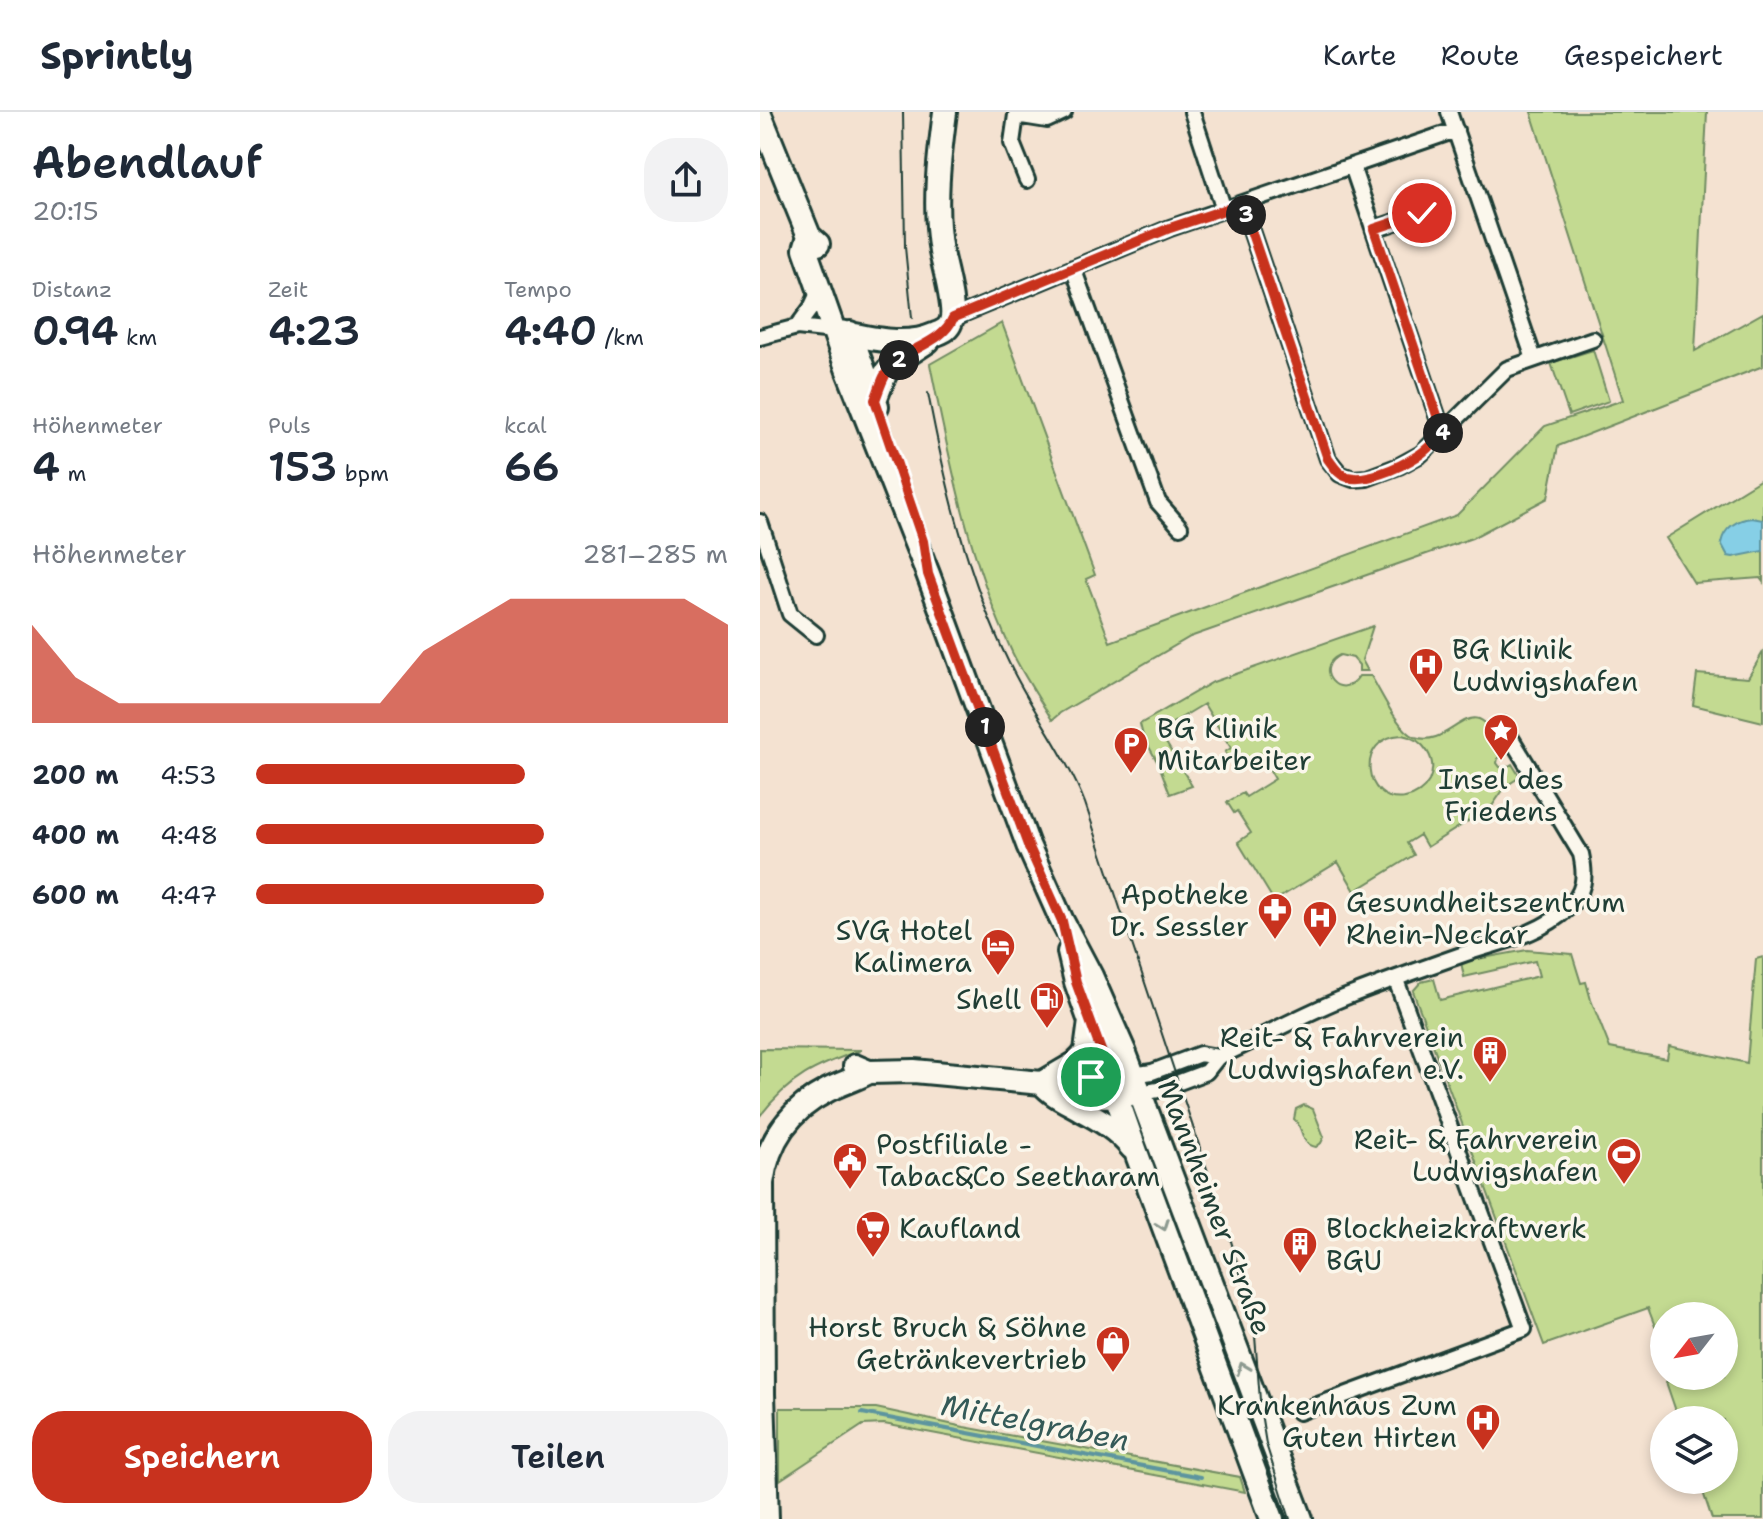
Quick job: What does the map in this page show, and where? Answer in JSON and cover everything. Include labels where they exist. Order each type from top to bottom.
[{"type":"street","points":[[945,112],[937,207],[949,324]]},
{"type":"street","points":[[1027,180],[1012,143],[1017,113],[1047,120],[1064,112]]},
{"type":"street","points":[[1192,112],[1224,210]]},
{"type":"street","points":[[1449,112],[1534,359]]},
{"type":"street","name":"Mannheimer Straße","points":[[760,115],[809,236],[819,245],[842,332],[848,371],[928,574],[1028,845],[1062,921],[1301,1519]]},
{"type":"street","points":[[760,337],[797,327],[890,341],[927,338],[949,324],[1170,228],[1456,130]]},
{"type":"street","points":[[1352,166],[1443,433]]},
{"type":"street","points":[[1242,204],[1328,459],[1340,474],[1353,479],[1367,478],[1399,466],[1421,454],[1507,369],[1593,339]]},
{"type":"street","points":[[1374,229],[1422,213]]},
{"type":"street","name":"Mannheimer Straße","points":[[809,236],[805,249],[820,289],[875,400],[923,541],[928,574]]},
{"type":"street","points":[[1073,268],[1158,502],[1180,527]]},
{"type":"street","points":[[797,327],[820,289]]},
{"type":"street","points":[[875,400],[885,374],[893,364],[949,324]]},
{"type":"street","points":[[760,522],[790,614],[816,635]]},
{"type":"street","points":[[760,1138],[787,1101],[828,1074],[852,1065],[869,1072],[914,1071],[1049,1083],[1125,1085],[1200,1054],[1218,1057],[1350,995],[1520,937],[1566,911],[1583,886],[1585,872],[1581,854],[1503,725]]},
{"type":"street","name":"Mannheimer Straße","points":[[1084,979],[1091,1020],[1125,1085],[1136,1152],[1272,1519]]},
{"type":"street","points":[[1299,1412],[1524,1329],[1396,980]]},
{"type":"street","points":[[1049,1083],[1076,1063],[1086,1051],[1091,1020]]},
{"type":"street","points":[[767,1519],[762,1394],[762,1183],[765,1162],[774,1140],[805,1104],[869,1072]]},
{"type":"street","points":[[1049,1083],[1123,1136],[1136,1152]]},
{"type":"green space","points":[[1531,112],[1707,112],[1695,351],[1763,313],[1763,366],[1558,446],[1548,498],[1472,538],[1190,637],[1052,720],[1012,652],[984,582],[953,474],[930,364],[1002,323],[1095,575],[1086,579],[1110,642],[1457,515],[1545,426],[1623,400]]},
{"type":"green space","points":[[1593,350],[1609,401],[1569,415],[1551,363]]},
{"type":"green space","points":[[1763,478],[1763,582],[1760,578],[1694,583],[1666,538]]},
{"type":"green space","points":[[1373,626],[1362,660],[1368,671],[1359,671],[1359,665],[1353,658],[1340,655],[1328,668],[1332,681],[1344,686],[1352,684],[1359,676],[1371,676],[1396,719],[1415,737],[1434,738],[1472,718],[1483,721],[1506,754],[1498,758],[1497,763],[1505,768],[1512,764],[1520,777],[1506,786],[1492,806],[1427,847],[1420,835],[1407,843],[1414,855],[1355,891],[1338,862],[1274,901],[1238,842],[1251,833],[1227,802],[1243,793],[1246,797],[1275,779],[1260,753],[1246,762],[1241,754],[1230,760],[1225,752],[1231,748],[1204,704],[1159,731],[1192,786],[1170,794],[1143,736],[1140,724],[1213,682]],"holes":[[[1402,735],[1410,737],[1428,752],[1432,773],[1427,784],[1416,794],[1405,798],[1391,797],[1380,791],[1373,782],[1371,758],[1376,747],[1387,739]]]},
{"type":"green space","points":[[1763,652],[1763,722],[1693,705],[1697,674],[1748,678]]},
{"type":"green space","name":"Reit- & Fahrverein Ludwigshafen","points":[[1527,950],[1572,954],[1581,983],[1586,982],[1610,1048],[1667,1059],[1669,1046],[1747,1063],[1756,959],[1763,957],[1763,1519],[1712,1519],[1704,1494],[1738,1494],[1738,1406],[1674,1406],[1669,1390],[1738,1390],[1738,1302],[1650,1302],[1650,1313],[1648,1308],[1544,1345],[1413,991],[1421,982],[1434,979],[1440,1000],[1539,976],[1535,961],[1464,977],[1461,962]]},
{"type":"green space","points":[[760,1049],[861,1050],[805,1074],[782,1091],[760,1116]]},
{"type":"green space","points":[[1304,1105],[1313,1109],[1324,1137],[1316,1147],[1304,1139],[1294,1119],[1296,1109]]},
{"type":"green space","points":[[780,1408],[876,1408],[1240,1477],[1245,1492],[884,1424],[863,1425],[780,1480]]},
{"type":"water","points":[[1752,518],[1763,520],[1763,551],[1728,556],[1721,543],[1725,533],[1736,522]]},
{"type":"waterway","name":"Mittelgraben","points":[[862,1413],[1201,1477]]},
{"type":"tram line","points":[[903,112],[905,247],[912,318]]},
{"type":"tram line","points":[[928,393],[950,496],[981,598],[1009,663],[1085,803],[1231,1241],[1251,1312],[1266,1444],[1290,1519]]},
{"type":"place","name":"BG Klinik Ludwigshafen","points":[[1426,696]]},
{"type":"place","name":"Insel des Friedens","points":[[1501,762]]},
{"type":"place","name":"BG Klinik Mitarbeiter","points":[[1131,775]]},
{"type":"place","name":"Apotheke Dr. Sessler","points":[[1275,941]]},
{"type":"place","name":"Gesundheitszentrum Rhein-Neckar","points":[[1320,949]]},
{"type":"place","name":"SVG Hotel Kalimera","points":[[998,977]]},
{"type":"place","name":"Shell","points":[[1047,1030]]},
{"type":"place","name":"Reit- & Fahrverein Ludwigshafen e.V.","points":[[1490,1084]]},
{"type":"place","name":"Reit- & Fahrverein Ludwigshafen","points":[[1624,1186]]},
{"type":"place","name":"Postfiliale - Tabac&Co Seetharam","points":[[850,1191]]},
{"type":"place","name":"Kaufland","points":[[873,1259]]},
{"type":"place","name":"Blockheizkraftwerk BGU","points":[[1300,1275]]},
{"type":"place","name":"Horst Bruch & Söhne Getränkevertrieb","points":[[1113,1374]]},
{"type":"place","name":"Krankenhaus Zum Guten Hirten","points":[[1483,1452]]},
{"type":"route","points":[[1091,1077],[1111,1078],[1076,982],[1062,921],[1028,845],[928,574],[923,541],[875,400],[885,374],[893,364],[949,327],[953,318],[1170,228],[1242,204],[1328,459],[1340,474],[1353,479],[1367,478],[1421,454],[1443,433],[1374,229],[1422,213]]}]
